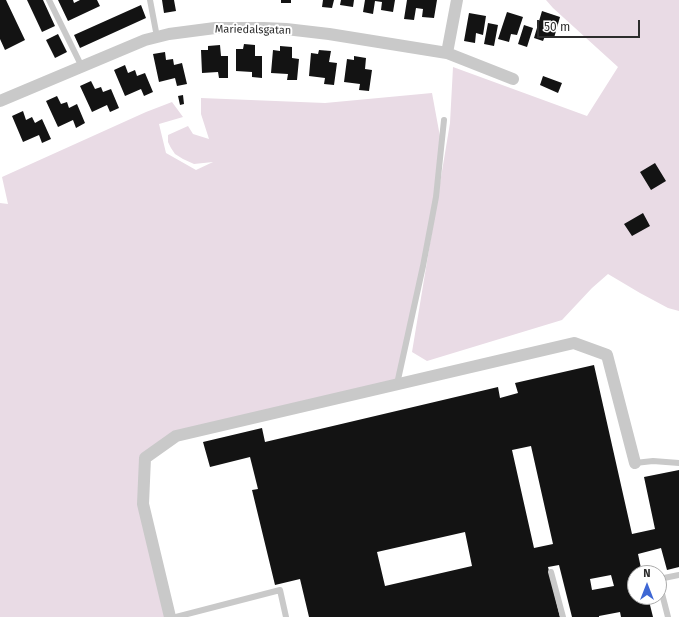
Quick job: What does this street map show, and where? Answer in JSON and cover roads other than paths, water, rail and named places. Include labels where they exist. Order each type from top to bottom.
[{"type":"street","points":[[447,53],[457,0]]},
{"type":"street","name":"Mariedalsgatan","points":[[0,101],[137,43],[185,31],[215,28],[264,28],[329,34],[447,53],[513,79]]},
{"type":"street","points":[[170,617],[143,504],[145,458],[176,436],[574,343],[607,355],[635,464]]},
{"type":"lane","points":[[49,0],[82,67]]},
{"type":"lane","points":[[150,0],[157,37]]},
{"type":"lane","points":[[397,384],[423,266],[436,197],[444,120]]},
{"type":"lane","points":[[635,464],[653,461],[679,463]]},
{"type":"lane","points":[[551,572],[563,617]]},
{"type":"lane","points":[[667,577],[679,575]]},
{"type":"lane","points":[[176,617],[280,590],[286,617]]},
{"type":"lane","points":[[665,605],[668,617]]}]
